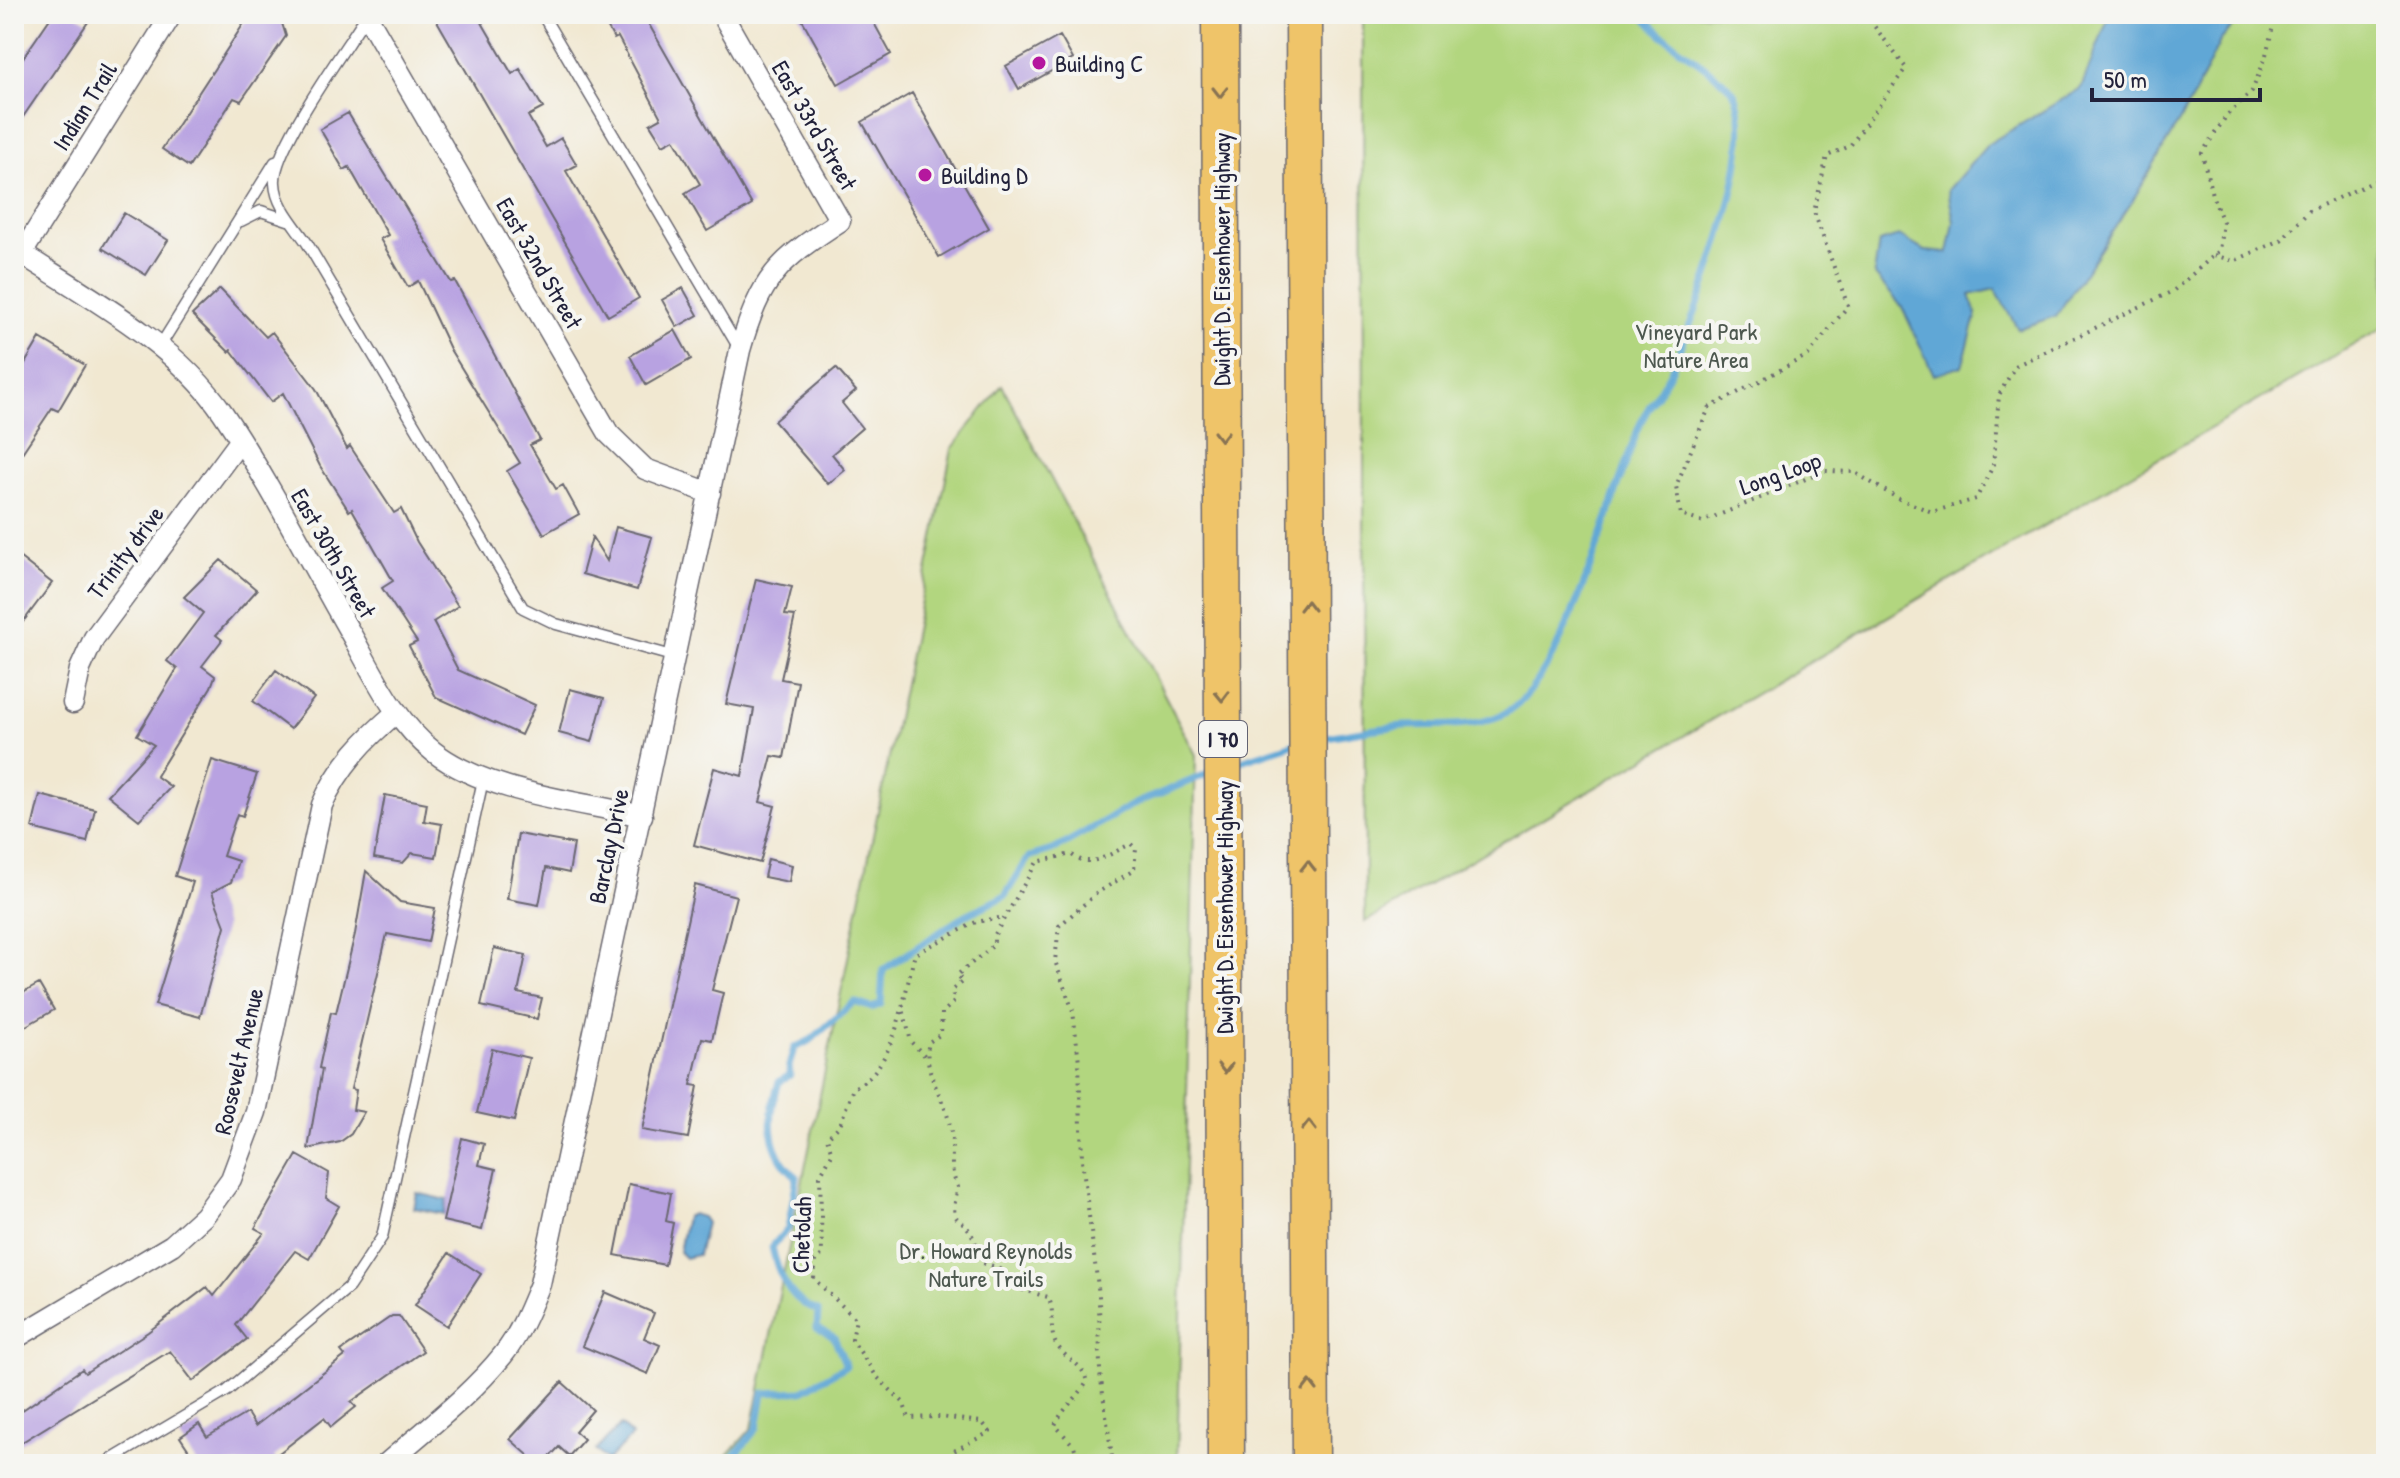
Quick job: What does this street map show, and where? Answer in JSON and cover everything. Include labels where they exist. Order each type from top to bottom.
[{"type":"highway","name":"Dwight D. Eisenhower Highway","points":[[1220,14],[1226,1464]]},
{"type":"highway","points":[[1304,14],[1311,1464]]},
{"type":"street","name":"Indian Trail","points":[[17,256],[172,14]]},
{"type":"street","name":"East 32nd Street","points":[[367,14],[609,434],[645,469],[710,493]]},
{"type":"street","name":"East 33rd Street","points":[[722,14],[840,221]]},
{"type":"street","name":"Barclay Drive","points":[[386,1464],[470,1390],[504,1354],[525,1321],[540,1284],[740,350],[752,311],[771,275],[803,245],[840,221]]},
{"type":"street","name":"East 30th Street","points":[[17,256],[160,346],[202,387],[240,441],[397,712],[434,752],[483,780],[642,816]]},
{"type":"street","name":"Trinity drive","points":[[73,703],[80,669],[94,638],[240,441]]},
{"type":"street","name":"Roosevelt Avenue","points":[[14,1339],[172,1245],[204,1216],[231,1179],[256,1112],[322,805],[340,770],[374,731],[397,712]]},
{"type":"lane","points":[[160,346],[367,14]]},
{"type":"lane","points":[[542,14],[740,350]]},
{"type":"lane","points":[[282,150],[275,168],[276,194],[523,608],[556,624],[676,657]]},
{"type":"lane","points":[[235,225],[254,212],[269,211],[289,220],[307,243]]},
{"type":"lane","points":[[104,1464],[227,1391],[349,1287],[382,1237],[483,780]]},
{"type":"path","name":"Long Loop","points":[[1865,14],[1906,68],[1850,146],[1827,156],[1814,212],[1848,306],[1808,355],[1709,408],[1676,486],[1681,515],[1702,522],[1825,471],[1854,472],[1897,498],[1932,512],[1976,499],[1993,466],[1999,395],[2015,366],[2173,291],[2214,255]]},
{"type":"path","points":[[2214,255],[2219,251],[2223,222],[2212,195],[2202,153],[2227,115],[2252,91],[2276,14]]},
{"type":"path","points":[[2214,255],[2234,261],[2281,240],[2309,211],[2386,176]]},
{"type":"path","points":[[925,1056],[929,1042],[941,1034],[942,1013],[954,1002],[952,990],[963,981],[957,975],[994,945],[1004,917],[1037,862],[1071,854],[1079,861],[1091,863],[1131,844],[1136,849],[1134,870],[1097,893],[1059,926],[1055,961],[1073,1011],[1084,1146],[1082,1160],[1099,1295],[1100,1373],[1113,1464]]},
{"type":"path","name":"Chetolah","points":[[951,1464],[950,1453],[990,1432],[982,1422],[940,1417],[909,1418],[903,1402],[877,1377],[852,1340],[856,1319],[814,1279],[815,1261],[822,1255],[820,1176],[832,1154],[827,1138],[840,1125],[853,1088],[867,1082],[888,1048],[915,954],[976,922],[1004,917]]},
{"type":"path","points":[[902,1002],[911,1042],[925,1056],[951,1130],[951,1172],[958,1187],[952,1212],[955,1220],[973,1235],[981,1263],[997,1267],[1023,1290],[1048,1297],[1053,1305],[1052,1333],[1059,1348],[1084,1368],[1087,1382],[1080,1394],[1063,1408],[1055,1425],[1074,1446],[1080,1464]]},
{"type":"green space","name":"Vineyard Park Nature Area","points":[[1363,14],[2386,14],[2386,326],[1365,922]]},
{"type":"green space","name":"Dr. Howard Reynolds Nature Trails","points":[[1002,385],[1196,755],[1177,1464],[720,1464],[752,1428],[952,449]]},
{"type":"water","points":[[2110,14],[2243,14],[2220,41],[2195,94],[2130,205],[2056,316],[2018,329],[1995,289],[1970,295],[1977,314],[1962,366],[1934,375],[1902,307],[1874,274],[1879,242],[1899,236],[1925,251],[1948,253],[1954,222],[1948,190],[1988,144],[2081,88]]},
{"type":"water","points":[[417,1193],[447,1200],[444,1214],[414,1208]]},
{"type":"water","points":[[692,1214],[702,1217],[706,1223],[698,1255],[685,1258],[679,1252],[686,1217]]},
{"type":"water","points":[[621,1425],[632,1436],[607,1461],[596,1450]]},
{"type":"building","points":[[53,14],[76,14],[88,22],[14,130],[14,71]]},
{"type":"building","points":[[250,14],[272,14],[281,20],[286,36],[241,101],[234,98],[189,167],[162,149]]},
{"type":"building","points":[[433,14],[477,14],[512,74],[520,69],[543,108],[528,116],[546,147],[561,138],[577,165],[566,171],[639,298],[608,316]]},
{"type":"building","points":[[600,14],[643,14],[752,205],[707,231],[685,193],[700,184],[674,139],[663,145],[650,124],[661,118],[618,37],[614,39]]},
{"type":"building","points":[[799,14],[869,14],[891,54],[838,84]]},
{"type":"building","name":"Building C","points":[[1060,36],[1073,59],[1019,89],[1006,66]]},
{"type":"building","name":"Building D","points":[[912,93],[989,228],[939,257],[862,122]]},
{"type":"building","points":[[348,113],[451,282],[455,281],[540,440],[530,445],[556,489],[563,485],[579,514],[544,534],[507,471],[520,463],[451,351],[418,281],[408,287],[380,239],[388,235],[349,167],[344,170],[320,129]]},
{"type":"building","points":[[124,213],[168,240],[146,275],[102,248]]},
{"type":"building","points":[[683,288],[698,315],[677,327],[662,300]]},
{"type":"building","points":[[220,289],[266,337],[272,332],[316,389],[347,449],[350,446],[394,513],[401,509],[417,542],[458,606],[433,622],[458,670],[535,705],[521,735],[436,697],[409,646],[417,642],[382,588],[393,581],[352,509],[349,511],[320,466],[283,393],[271,402],[231,350],[229,352],[192,315]]},
{"type":"building","points":[[675,330],[691,359],[646,385],[630,356]]},
{"type":"building","points":[[40,338],[85,365],[58,411],[52,408],[14,465],[14,406],[24,391],[14,382]]},
{"type":"building","points":[[836,368],[856,391],[842,403],[862,428],[832,454],[845,470],[828,484],[774,421]]},
{"type":"building","points":[[616,527],[652,537],[637,590],[582,574],[592,537],[607,561]]},
{"type":"building","points":[[14,553],[52,583],[14,634]]},
{"type":"building","points":[[221,560],[257,590],[216,635],[222,640],[202,666],[215,676],[211,687],[156,776],[171,787],[139,820],[108,795],[154,745],[137,735],[177,669],[167,661],[203,613],[184,597]]},
{"type":"building","points":[[756,579],[792,587],[785,615],[795,616],[781,679],[798,682],[784,758],[772,756],[760,802],[775,806],[760,863],[694,845],[714,768],[742,776],[754,709],[726,704]]},
{"type":"building","points":[[276,670],[314,698],[290,729],[253,701]]},
{"type":"building","points":[[570,689],[604,698],[592,742],[559,733]]},
{"type":"building","points":[[212,760],[257,774],[243,816],[237,814],[223,856],[238,861],[231,882],[212,892],[225,926],[200,1017],[155,1005],[193,882],[175,876]]},
{"type":"building","points":[[40,795],[95,809],[87,842],[32,828]]},
{"type":"building","points":[[385,795],[427,803],[424,821],[442,824],[436,857],[412,853],[403,863],[374,858]]},
{"type":"building","points":[[518,834],[574,844],[569,873],[546,868],[539,905],[507,899]]},
{"type":"building","points":[[768,859],[792,865],[789,882],[764,877]]},
{"type":"building","points":[[366,871],[400,902],[435,908],[428,942],[387,934],[351,1089],[356,1090],[353,1110],[364,1112],[351,1134],[340,1142],[308,1149],[322,1069],[319,1068],[331,1012],[336,1013],[355,934]]},
{"type":"building","points":[[695,885],[736,896],[712,990],[723,993],[712,1040],[702,1038],[691,1085],[698,1086],[688,1138],[642,1130]]},
{"type":"building","points":[[494,948],[526,955],[518,993],[542,998],[537,1019],[481,1006]]},
{"type":"building","points":[[39,984],[54,1010],[24,1027],[14,1009],[14,998]]},
{"type":"building","points":[[492,1049],[529,1058],[514,1121],[477,1113]]},
{"type":"building","points":[[462,1138],[484,1144],[479,1165],[496,1169],[482,1230],[443,1221]]},
{"type":"building","points":[[297,1155],[329,1173],[326,1198],[339,1206],[309,1259],[295,1251],[236,1325],[247,1339],[193,1381],[170,1351],[14,1447],[14,1416],[82,1369],[85,1373],[148,1332],[207,1287],[214,1296],[264,1233],[255,1228]]},
{"type":"building","points":[[629,1184],[671,1193],[666,1221],[673,1223],[665,1265],[615,1255]]},
{"type":"building","points":[[449,1253],[481,1274],[447,1326],[415,1305]]},
{"type":"building","points":[[605,1292],[654,1313],[644,1338],[660,1345],[648,1374],[582,1346]]},
{"type":"building","points":[[392,1316],[399,1316],[423,1351],[351,1402],[356,1407],[331,1427],[324,1418],[274,1457],[278,1464],[198,1464],[180,1437],[199,1424],[207,1437],[247,1413],[255,1426],[345,1356],[341,1351]]},
{"type":"building","points":[[562,1382],[593,1410],[575,1431],[584,1439],[569,1456],[559,1447],[543,1464],[538,1464],[510,1439]]},
{"type":"waterway","points":[[1319,738],[1392,727],[1471,724],[1497,717],[1509,711],[1530,691],[1569,621],[1641,422],[1671,372],[1697,306],[1722,231],[1739,156],[1740,124],[1736,97],[1731,89],[1664,36],[1643,14]]},
{"type":"waterway","points":[[1235,763],[1296,743]]},
{"type":"waterway","points":[[728,1464],[757,1428],[763,1393],[802,1391],[846,1366],[834,1337],[817,1328],[818,1311],[800,1301],[787,1286],[772,1247],[788,1228],[797,1177],[779,1156],[771,1121],[779,1082],[790,1075],[794,1048],[811,1040],[854,1002],[872,1008],[881,1004],[883,970],[964,916],[1005,896],[1029,857],[1055,849],[1134,804],[1212,772]]},
{"type":"place","name":"Building C","points":[[1039,63]]},
{"type":"place","name":"Building D","points":[[925,175]]}]
